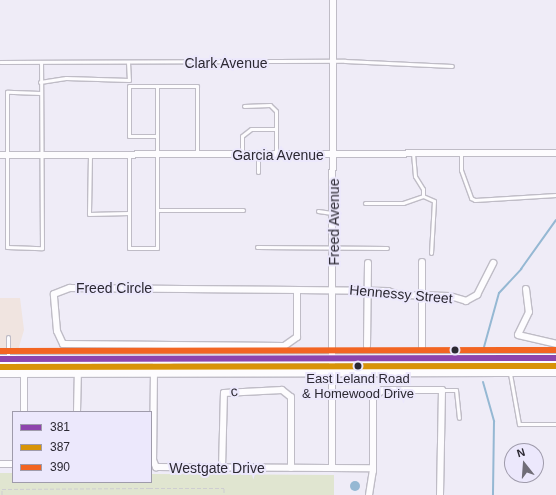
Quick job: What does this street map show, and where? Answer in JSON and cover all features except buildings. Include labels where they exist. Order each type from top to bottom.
[{"type":"main road","points":[[4,360],[556,358]]},
{"type":"main road","points":[[0,372],[556,371]]},
{"type":"street","name":"Freed Avenue","points":[[332,468],[332,359],[335,290],[333,0]]},
{"type":"street","name":"Garcia Avenue","points":[[3,155],[556,153]]},
{"type":"street","points":[[367,346],[368,262]]},
{"type":"street","points":[[422,262],[422,347]]},
{"type":"street","name":"Hennessy Street","points":[[335,290],[368,290],[423,296],[450,296],[466,301],[477,295],[493,263]]},
{"type":"street","name":"Freed Circle","points":[[297,290],[297,337],[284,346],[63,344],[57,331],[54,294],[70,288],[335,290]]},
{"type":"street","points":[[526,289],[529,312],[518,335],[556,344]]},
{"type":"street","points":[[77,411],[79,366],[92,360]]},
{"type":"street","points":[[154,372],[156,365],[174,360]]},
{"type":"street","points":[[24,372],[24,411]]},
{"type":"street","name":"Westgate Drive","points":[[154,372],[155,466],[222,468],[373,468]]},
{"type":"street","name":"c","points":[[222,468],[225,391],[282,390],[291,397],[291,468]]},
{"type":"street","points":[[369,495],[373,468],[375,392],[442,390],[440,495]]},
{"type":"street","points":[[0,464],[12,464]]},
{"type":"lane","name":"Clark Avenue","points":[[0,62],[334,63],[452,66]]},
{"type":"lane","points":[[40,93],[7,92],[3,155],[7,247],[42,248],[40,155],[41,62]]},
{"type":"lane","points":[[128,62],[129,136],[157,136]]},
{"type":"lane","points":[[40,82],[66,78],[129,80]]},
{"type":"lane","points":[[129,86],[197,86],[197,155]]},
{"type":"lane","points":[[129,155],[128,248],[157,248],[157,86]]},
{"type":"lane","points":[[244,106],[270,105],[276,111],[276,155]]},
{"type":"lane","points":[[242,155],[242,136],[251,129],[276,129]]},
{"type":"lane","points":[[413,154],[415,176],[424,189],[423,196]]},
{"type":"lane","points":[[461,154],[462,175],[471,198],[475,200],[556,195]]},
{"type":"lane","points":[[90,155],[89,214],[129,213]]},
{"type":"lane","points":[[258,155],[258,172]]},
{"type":"lane","points":[[365,203],[403,204],[423,196],[434,201],[431,252]]},
{"type":"lane","points":[[157,210],[243,210]]},
{"type":"lane","points":[[318,211],[334,213]]},
{"type":"lane","points":[[257,247],[387,248]]},
{"type":"lane","points":[[4,360],[8,337]]},
{"type":"lane","points":[[533,359],[528,364],[511,365],[509,370],[519,424],[556,424]]},
{"type":"lane","points":[[442,390],[456,390],[459,418]]},
{"type":"path","points":[[2,495],[2,489],[224,488],[224,495]]},
{"type":"shaded area","points":[[0,298],[20,298],[24,330],[16,357],[0,357]]},
{"type":"green space","points":[[0,473],[12,473],[12,483],[152,483],[152,474],[334,475],[334,495],[0,495]]},
{"type":"water","points":[[353,481],[357,481],[360,486],[357,491],[353,491],[350,488],[350,484]]},
{"type":"waterway","points":[[484,347],[499,293],[521,269],[556,220]]},
{"type":"waterway","points":[[483,382],[494,421],[493,495]]},
{"type":"transit line","name":"390","points":[[0,351],[556,350]]},
{"type":"transit line","name":"381","points":[[0,359],[556,358]]},
{"type":"transit line","name":"387","points":[[0,367],[556,366]]},
{"type":"place","name":"East Leland Road & Homewood Drive","points":[[358,366]]}]
